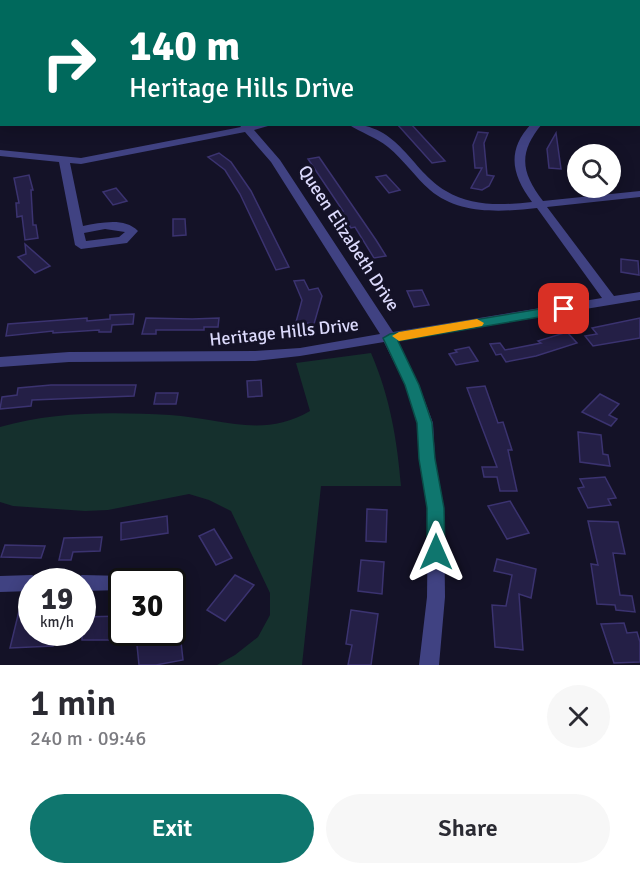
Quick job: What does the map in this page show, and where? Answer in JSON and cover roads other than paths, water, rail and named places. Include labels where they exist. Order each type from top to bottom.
[{"type":"street","points":[[358,126],[382,135],[434,188],[445,196],[465,203],[488,207],[539,205],[640,194]]},
{"type":"street","points":[[535,126],[523,140],[518,159],[526,186],[610,301]]},
{"type":"street","points":[[0,153],[64,161],[103,158],[246,127]]},
{"type":"street","name":"Queen Elizabeth Drive","points":[[246,127],[276,160],[390,338],[412,385],[424,423],[427,459],[436,508],[436,597],[429,665]]},
{"type":"street","points":[[64,161],[76,230]]},
{"type":"street","name":"Heritage Hills Drive","points":[[0,362],[69,357],[255,356],[390,338],[640,297]]},
{"type":"street","points":[[0,584],[18,584]]}]
